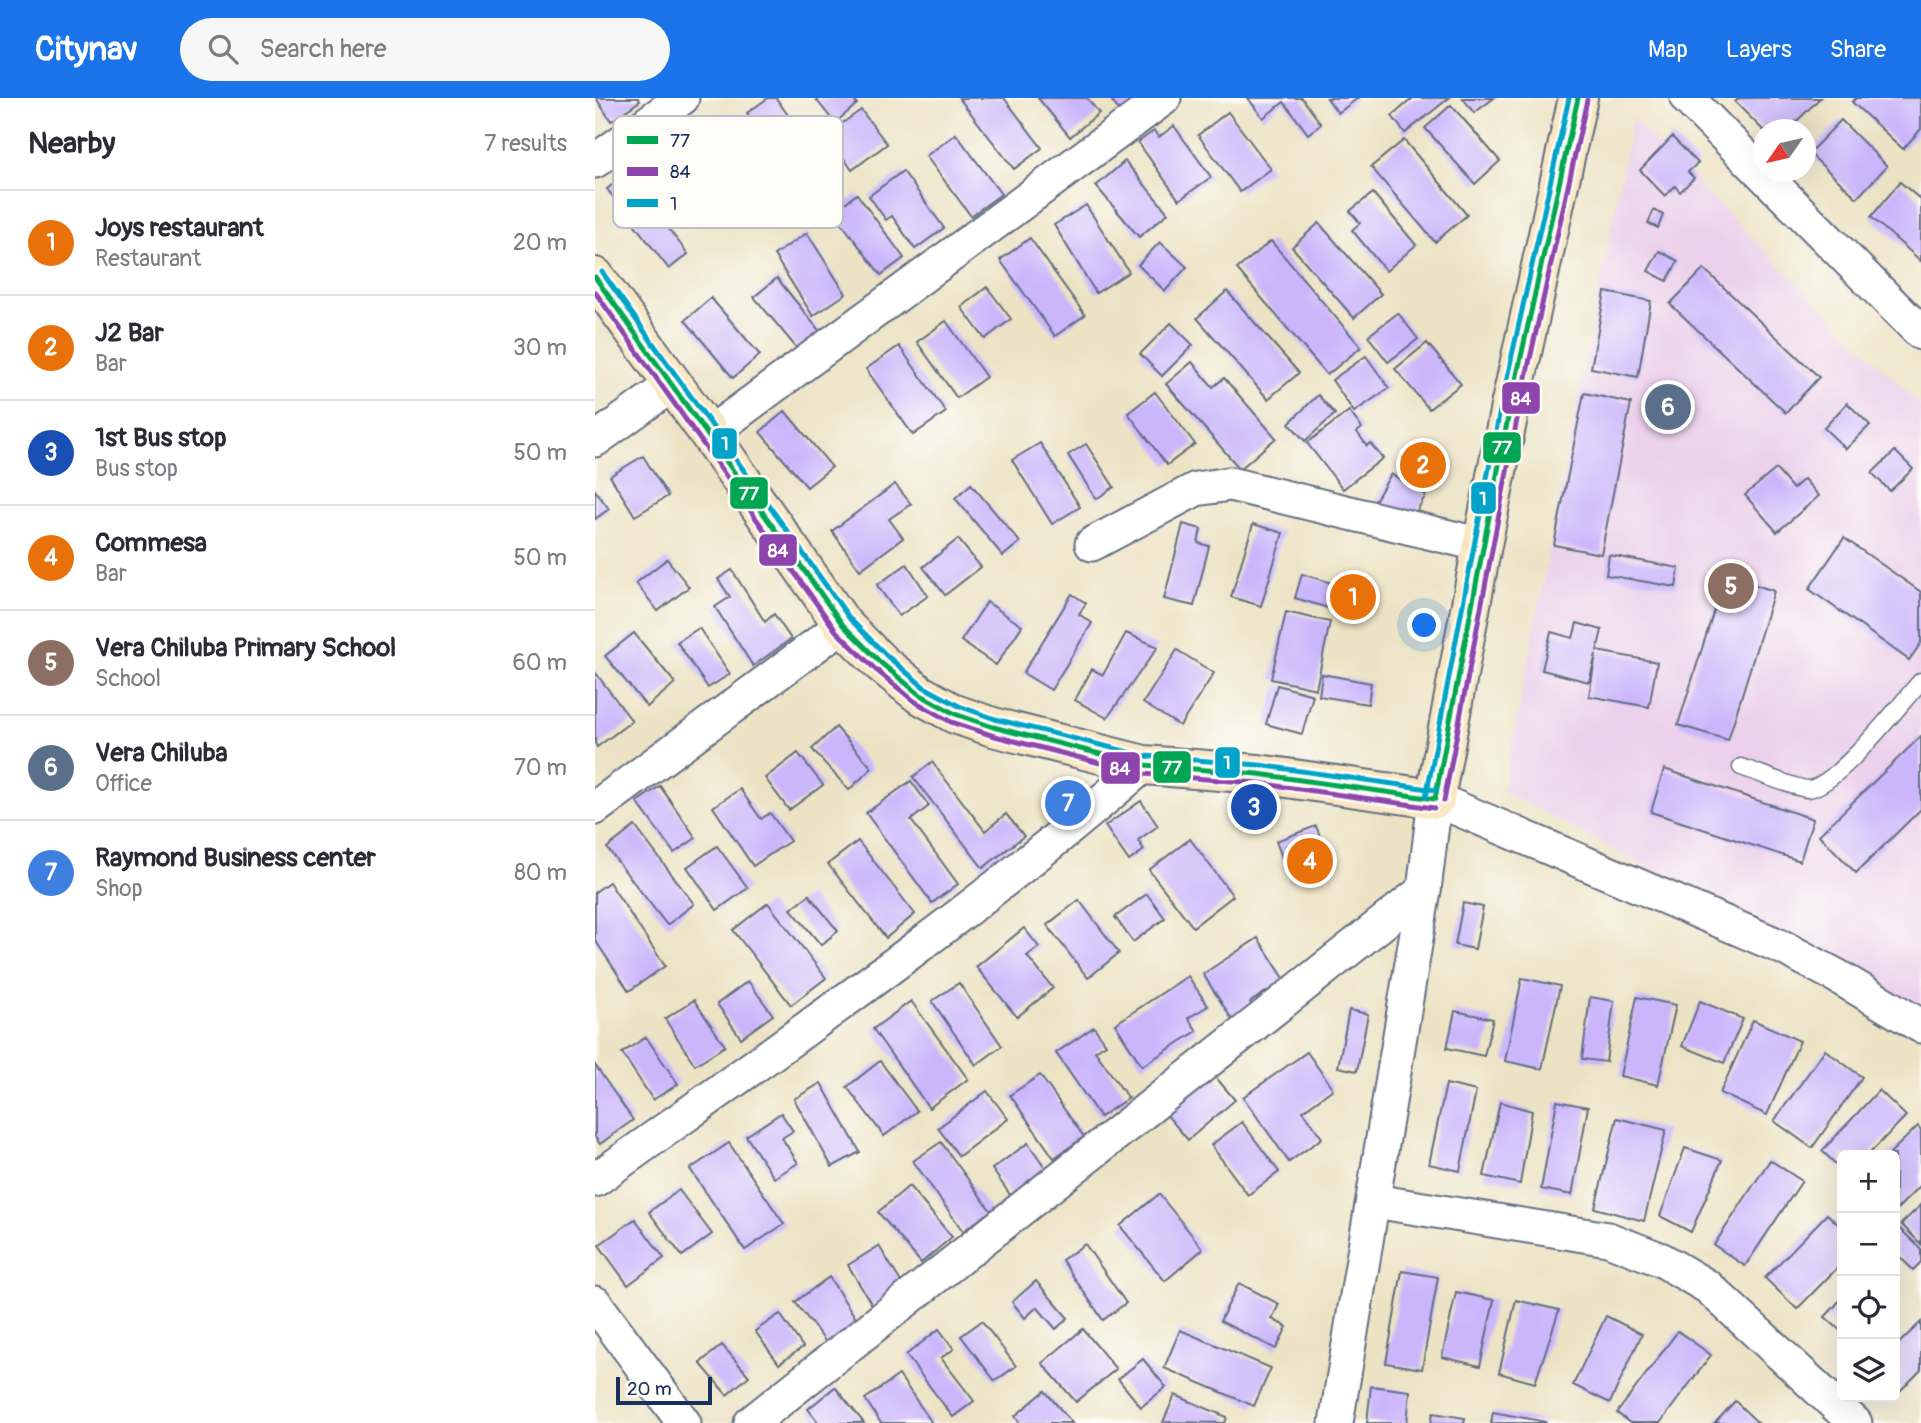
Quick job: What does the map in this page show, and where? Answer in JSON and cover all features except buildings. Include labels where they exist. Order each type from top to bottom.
[{"type":"main road","points":[[595,277],[843,625],[881,663],[919,695],[954,715],[1144,765],[1258,774],[1435,799],[1510,407],[1578,98]]},
{"type":"street","points":[[657,116],[682,98]]},
{"type":"street","points":[[709,434],[1164,98]]},
{"type":"street","points":[[1687,98],[1921,332]]},
{"type":"street","points":[[595,161],[613,148]]},
{"type":"street","points":[[595,440],[673,384]]},
{"type":"street","points":[[1092,544],[1196,489],[1230,484],[1482,545]]},
{"type":"street","points":[[595,808],[843,625]]},
{"type":"street","points":[[595,1180],[925,943],[1084,817],[1144,765]]},
{"type":"street","points":[[1336,1423],[1374,1201],[1435,799],[1784,948],[1920,1024]]},
{"type":"street","points":[[751,1423],[1423,890]]},
{"type":"street","points":[[1374,1201],[1608,1239],[1662,1260],[1708,1287],[1855,1423]]},
{"type":"street","points":[[595,1303],[684,1423]]},
{"type":"lane","points":[[1741,767],[1807,789],[1823,783],[1844,767],[1921,681]]},
{"type":"shaded area","points":[[1632,118],[1921,406],[1921,1014],[1503,791]]},
{"type":"transit line","name":"1","points":[[1426,797],[1501,405],[1569,98]]},
{"type":"transit line","name":"77","points":[[1435,799],[1510,407],[1578,98]]},
{"type":"transit line","name":"84","points":[[1444,801],[1519,409],[1587,100]]},
{"type":"transit line","name":"1","points":[[602,272],[850,619],[887,656],[924,687],[959,706],[995,719],[1145,756],[1259,765],[1436,790]]},
{"type":"transit line","name":"77","points":[[595,277],[843,625],[881,663],[919,694],[955,714],[993,727],[1144,765],[1258,774],[1435,799]]},
{"type":"transit line","name":"84","points":[[595,292],[836,631],[875,669],[914,701],[951,722],[991,735],[1143,774],[1257,783],[1434,808]]},
{"type":"place","name":"Vera Chiluba","points":[[1668,407]]},
{"type":"place","name":"J2 Bar","points":[[1423,465]]},
{"type":"place","name":"Vera Chiluba Primary School","points":[[1731,586]]},
{"type":"place","name":"Joys restaurant","points":[[1353,597]]},
{"type":"place","name":"Raymond Business center","points":[[1068,803]]},
{"type":"place","name":"1st Bus stop","points":[[1254,807]]},
{"type":"place","name":"Commesa","points":[[1310,861]]}]
